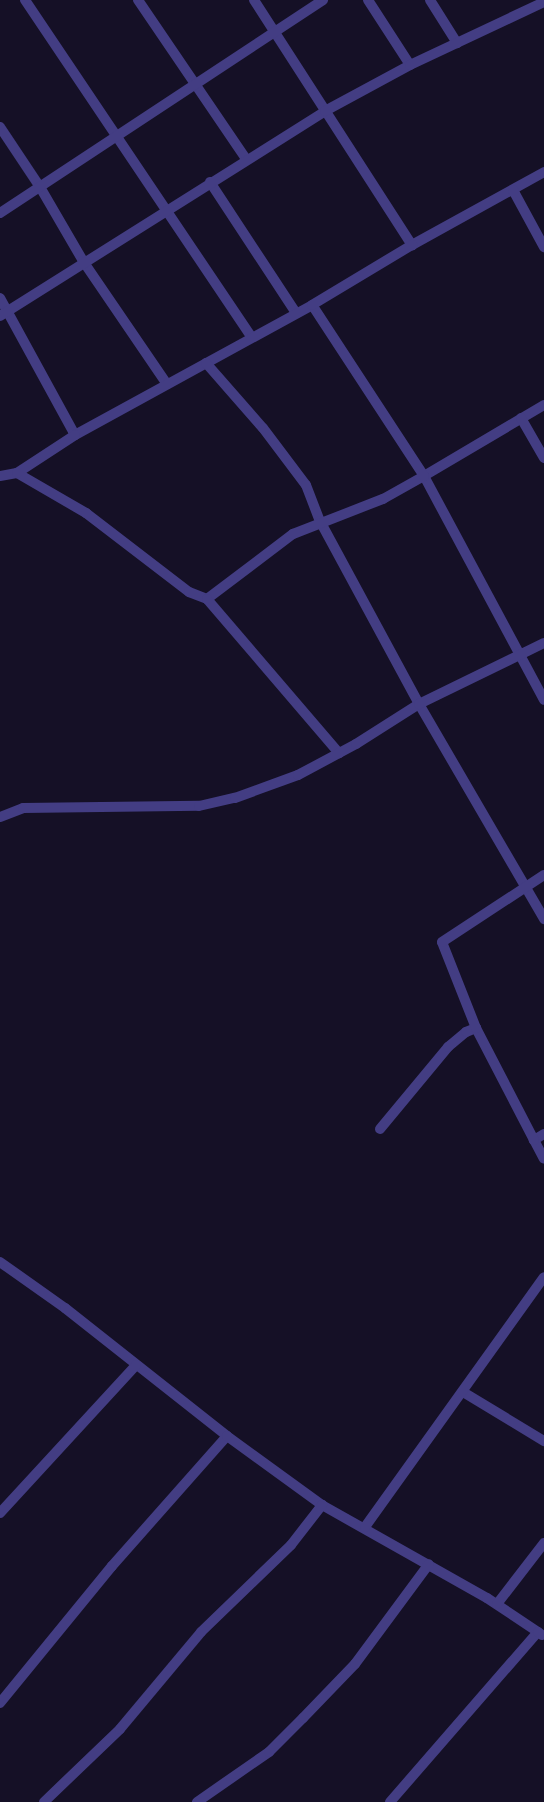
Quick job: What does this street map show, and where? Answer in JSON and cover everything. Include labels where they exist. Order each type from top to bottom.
[{"type":"street","points":[[25,0],[165,212],[251,336]]},
{"type":"street","points":[[138,0],[246,159]]},
{"type":"street","points":[[254,0],[412,245]]},
{"type":"street","points":[[0,213],[273,30],[323,0]]},
{"type":"street","points":[[368,0],[411,65]]},
{"type":"street","points":[[430,0],[457,43]]},
{"type":"street","points":[[4,313],[325,111],[411,65],[544,2]]},
{"type":"street","points":[[0,127],[40,187],[83,261],[167,384]]},
{"type":"street","points":[[0,476],[17,473],[75,435],[544,172]]},
{"type":"street","points":[[210,182],[296,313]]},
{"type":"street","points":[[513,190],[544,247]]},
{"type":"street","points":[[0,298],[4,313],[75,435]]},
{"type":"street","points":[[312,304],[424,476],[517,655],[544,700]]},
{"type":"street","points":[[206,363],[294,467],[306,485],[320,522],[419,704],[544,919]]},
{"type":"street","points":[[207,599],[265,552],[293,534],[383,499],[544,405]]},
{"type":"street","points":[[521,418],[544,458]]},
{"type":"street","points":[[17,473],[86,513],[189,592],[207,599],[339,753]]},
{"type":"street","points":[[0,817],[23,808],[199,806],[235,798],[298,775],[419,704],[544,643]]},
{"type":"street","points":[[544,875],[442,942],[476,1028],[539,1137],[544,1159]]},
{"type":"street","points":[[380,1129],[448,1047],[466,1032],[476,1028]]},
{"type":"street","points":[[0,1262],[65,1308],[227,1436],[322,1505],[497,1604],[541,1634],[390,1802]]},
{"type":"street","points":[[365,1527],[544,1277]]},
{"type":"street","points":[[0,1513],[136,1365]]},
{"type":"street","points":[[463,1392],[544,1441]]},
{"type":"street","points":[[0,1703],[112,1566],[227,1436]]},
{"type":"street","points":[[44,1802],[120,1729],[201,1632],[291,1545],[322,1505]]},
{"type":"street","points":[[497,1604],[544,1544]]},
{"type":"street","points":[[197,1802],[269,1752],[312,1709],[355,1664],[429,1564]]}]
